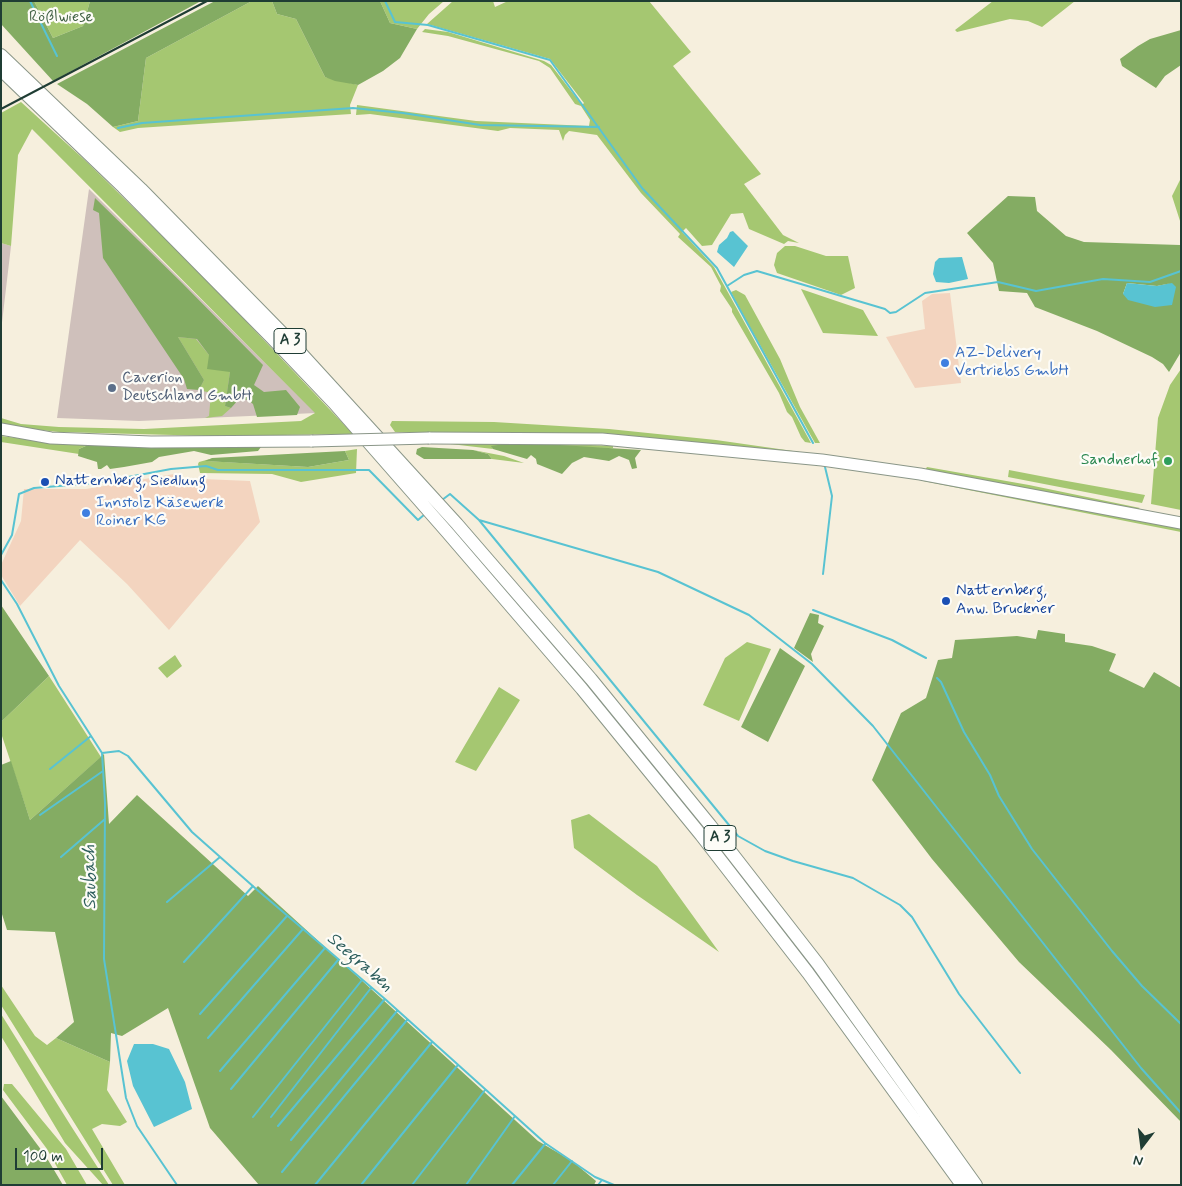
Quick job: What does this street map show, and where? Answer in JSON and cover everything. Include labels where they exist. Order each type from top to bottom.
[{"type":"highway","name":"A 3","points":[[1,54],[141,189],[288,339],[429,502],[592,679],[710,825],[818,964],[976,1185]]},
{"type":"highway","name":"A 3","points":[[1,70],[55,121],[272,338],[429,502]]},
{"type":"highway","name":"A 3","points":[[1,80],[44,117],[55,121]]},
{"type":"highway","name":"A 3","points":[[438,512],[701,835],[808,973],[962,1185]]},
{"type":"main road","points":[[1,430],[51,438],[151,442],[429,438],[602,439],[822,460],[920,474],[1181,523]]},
{"type":"shaded area","points":[[89,189],[316,413],[139,421],[57,418]]},
{"type":"shaded area","points":[[1,243],[11,246],[1,331]]},
{"type":"shaded area","points":[[950,293],[961,383],[915,388],[886,337],[925,329],[922,301],[932,294]]},
{"type":"shaded area","points":[[180,473],[184,488],[196,485],[202,479],[250,481],[260,522],[169,630],[127,584],[80,540],[20,606],[1,575],[1,565],[21,521],[24,489],[86,489]]},
{"type":"green space","points":[[1,1],[34,1],[53,38],[83,26],[90,1],[201,1],[53,81],[1,24]]},
{"type":"green space","name":"Rößlwiese","points":[[34,1],[90,1],[83,26],[53,38]]},
{"type":"green space","points":[[215,1],[252,1],[146,58],[138,121],[113,127],[87,104],[57,84]]},
{"type":"green space","points":[[252,1],[272,1],[277,14],[296,19],[325,77],[358,85],[350,105],[351,114],[138,128],[120,132],[113,127],[138,121],[146,58]]},
{"type":"green space","points":[[272,1],[380,1],[390,23],[417,29],[400,58],[383,71],[358,85],[335,81],[325,77],[296,19],[277,14]]},
{"type":"green space","points":[[380,1],[444,1],[429,14],[417,29],[390,23]]},
{"type":"green space","points":[[453,1],[493,1],[495,7],[508,1],[649,1],[691,52],[673,66],[761,174],[744,184],[783,235],[799,243],[788,241],[784,244],[749,229],[743,213],[731,214],[712,245],[702,246],[686,228],[682,232],[714,267],[811,443],[805,442],[801,437],[779,393],[720,291],[721,286],[711,267],[678,237],[680,234],[641,193],[597,135],[569,131],[563,141],[559,130],[510,128],[498,131],[370,114],[356,115],[357,105],[476,121],[589,126],[590,120],[581,106],[575,104],[550,68],[539,61],[448,36],[422,32],[425,29],[448,32],[544,61],[551,65],[582,105],[584,103],[550,59],[427,24]]},
{"type":"green space","points":[[993,1],[1075,1],[1042,27],[1028,21],[1010,19],[957,32],[955,30]]},
{"type":"green space","points":[[1181,30],[1181,65],[1165,76],[1156,88],[1122,66],[1120,59],[1138,46],[1150,39]]},
{"type":"green space","points":[[21,102],[89,164],[206,279],[353,434],[212,436],[59,432],[1,426],[1,418],[21,424],[59,427],[144,429],[301,421],[315,413],[32,129],[18,155],[11,246],[1,243],[1,113]]},
{"type":"green space","points":[[1181,178],[1181,224],[1172,196]]},
{"type":"green space","points":[[1008,196],[1035,197],[1037,211],[1066,236],[1084,242],[1180,245],[1181,352],[1169,372],[1163,364],[1152,357],[1097,331],[1035,307],[1027,293],[999,291],[993,263],[967,233]],"holes":[[[1127,283],[1157,286],[1172,283],[1123,294]]]},
{"type":"green space","points":[[95,198],[263,365],[254,385],[264,392],[286,390],[300,407],[297,415],[257,417],[253,404],[248,400],[239,399],[231,408],[225,406],[230,372],[207,369],[209,355],[197,339],[178,337],[204,380],[199,390],[187,389],[184,379],[103,258],[99,213],[93,210]]},
{"type":"green space","points":[[785,246],[795,246],[826,256],[848,256],[855,288],[841,295],[777,273],[774,265],[777,253]]},
{"type":"green space","points":[[801,289],[863,310],[878,336],[823,333]]},
{"type":"green space","points":[[736,290],[745,295],[780,359],[800,407],[820,443],[815,443],[746,320],[731,292]]},
{"type":"green space","points":[[178,337],[196,339],[209,355],[230,372],[225,406],[231,408],[222,416],[205,418],[209,416],[211,393],[199,390],[204,380]]},
{"type":"green space","name":"Sandnerhof","points":[[1181,369],[1181,510],[1151,504],[1158,418],[1170,385]]},
{"type":"green space","points":[[392,421],[494,422],[609,429],[716,440],[814,454],[527,433],[395,432],[390,425]]},
{"type":"green space","points":[[1,436],[88,445],[79,449],[79,454],[1,442]]},
{"type":"green space","points":[[442,443],[545,443],[613,446],[613,448],[492,447],[493,449]]},
{"type":"green space","points":[[544,444],[641,450],[635,458],[637,468],[632,469],[629,460],[619,456],[609,461],[584,457],[572,463],[562,474],[537,464],[536,459],[531,455],[527,459],[493,449],[491,446]]},
{"type":"green space","points":[[88,445],[261,447],[258,451],[211,455],[194,451],[159,457],[152,462],[110,469],[107,465],[98,469],[97,462],[78,456],[79,449]]},
{"type":"green space","points":[[422,447],[473,450],[488,454],[492,459],[424,459],[416,454],[417,449]]},
{"type":"green space","points":[[357,449],[356,473],[301,482],[272,474],[200,473],[198,464],[210,459],[207,461],[308,467],[349,460],[345,451]]},
{"type":"green space","points":[[473,450],[504,456],[524,463],[492,459],[488,454]]},
{"type":"green space","points":[[345,451],[349,460],[308,467],[205,461],[212,458]]},
{"type":"green space","points":[[927,467],[1029,485],[1140,508],[1135,511],[925,470]]},
{"type":"green space","points":[[1009,470],[1145,495],[1142,503],[1008,477]]},
{"type":"green space","points":[[927,479],[1181,527],[1181,532],[923,481]]},
{"type":"green space","points":[[1,605],[49,676],[1,722]]},
{"type":"green space","points":[[810,613],[819,615],[818,623],[824,626],[811,654],[813,662],[794,648]]},
{"type":"green space","points":[[1038,630],[1065,634],[1065,642],[1092,646],[1116,654],[1109,671],[1144,688],[1154,672],[1181,688],[1181,1122],[1111,1050],[1019,962],[932,859],[872,780],[901,713],[926,698],[938,660],[952,658],[955,640],[1017,636],[1036,639]]},
{"type":"green space","points":[[747,642],[771,649],[739,721],[703,705],[725,658]]},
{"type":"green space","points":[[780,648],[805,666],[768,742],[741,727]]},
{"type":"green space","points":[[175,655],[182,666],[167,678],[158,668]]},
{"type":"green space","points":[[49,676],[101,757],[30,820],[1,733],[1,722]]},
{"type":"green space","points":[[499,687],[520,700],[476,771],[455,762]]},
{"type":"green space","points":[[104,754],[109,824],[137,795],[248,896],[258,886],[538,1141],[572,1161],[596,1181],[594,1185],[259,1185],[210,1128],[168,1008],[122,1036],[111,1033],[110,1062],[56,1038],[74,1022],[55,932],[7,930],[1,911],[1,765],[11,761],[30,820]]},
{"type":"green space","points":[[589,814],[657,866],[719,952],[574,848],[571,820]]},
{"type":"green space","points":[[1,985],[35,1036],[47,1045],[56,1038],[110,1062],[107,1090],[127,1122],[120,1126],[102,1124],[92,1129],[125,1185],[113,1185],[1,1005]]},
{"type":"green space","points":[[1,1014],[109,1185],[103,1185],[65,1143],[1,1036]]},
{"type":"green space","points":[[4,1084],[12,1084],[66,1149],[87,1185],[67,1185],[47,1149],[3,1090]]},
{"type":"green space","points":[[1,1096],[45,1155],[63,1185],[1,1185]]},
{"type":"water","points":[[733,231],[748,246],[734,267],[717,252],[719,245]]},
{"type":"water","points":[[962,257],[968,279],[949,283],[936,282],[933,274],[935,262],[939,258]]},
{"type":"water","points":[[1127,283],[1157,286],[1172,283],[1176,287],[1172,305],[1155,307],[1128,300],[1123,294]]},
{"type":"water","points":[[134,1044],[153,1044],[169,1049],[185,1082],[192,1109],[154,1127],[133,1086],[127,1061]]},
{"type":"waterway","points":[[30,1],[57,56]]},
{"type":"waterway","points":[[385,1],[395,22],[428,25],[550,60],[642,188],[717,268],[813,443]]},
{"type":"waterway","points":[[118,128],[142,123],[353,108],[403,113],[480,125],[599,127]]},
{"type":"waterway","points":[[727,286],[744,275],[757,271],[885,309],[890,313],[896,312],[925,293],[998,282],[1036,291],[1103,279],[1150,282],[1181,271]]},
{"type":"waterway","points":[[1,555],[12,535],[19,494],[34,488],[96,483],[171,469],[206,466],[218,470],[369,470],[418,520],[425,514]]},
{"type":"waterway","points":[[823,574],[832,496],[825,467]]},
{"type":"waterway","points":[[442,500],[450,494],[479,520],[658,572],[749,615],[812,664],[873,726],[1141,1068],[1181,1113]]},
{"type":"waterway","points":[[479,520],[738,836],[765,851],[853,878],[900,905],[912,917],[959,994],[1020,1073]]},
{"type":"waterway","name":"Saubach","points":[[1,580],[17,604],[59,686],[102,753],[105,803],[104,959],[126,1098],[137,1126],[177,1185]]},
{"type":"waterway","points":[[813,610],[892,640],[926,658]]},
{"type":"waterway","points":[[937,678],[941,682],[964,732],[990,775],[999,796],[1032,849],[1112,951],[1142,986],[1181,1024]]},
{"type":"waterway","points":[[50,769],[91,736]]},
{"type":"waterway","name":"Seegraben","points":[[102,753],[119,751],[128,756],[192,832],[255,888],[385,999],[545,1143],[595,1177],[614,1185]]},
{"type":"waterway","points":[[40,815],[103,771]]},
{"type":"waterway","points":[[61,857],[105,819]]},
{"type":"waterway","points":[[167,902],[220,857]]},
{"type":"waterway","points":[[184,962],[253,886]]},
{"type":"waterway","points":[[200,1014],[287,916]]},
{"type":"waterway","points":[[208,1038],[303,929]]},
{"type":"waterway","points":[[220,1071],[325,948]]},
{"type":"waterway","points":[[231,1089],[338,960]]},
{"type":"waterway","points":[[253,1117],[362,980]]},
{"type":"waterway","points":[[271,1117],[371,988]]},
{"type":"waterway","points":[[278,1126],[384,1000]]},
{"type":"waterway","points":[[291,1140],[397,1011]]},
{"type":"waterway","points":[[282,1172],[407,1020]]},
{"type":"waterway","points":[[315,1185],[432,1042]]},
{"type":"waterway","points":[[361,1185],[457,1066]]},
{"type":"waterway","points":[[412,1185],[485,1090]]},
{"type":"waterway","points":[[466,1185],[515,1116]]},
{"type":"waterway","points":[[512,1185],[545,1144]]},
{"type":"waterway","points":[[553,1185],[572,1161]]},
{"type":"waterway","name":"Seegraben","points":[[598,1185],[602,1180]]},
{"type":"railway","points":[[1,109],[207,1]]},
{"type":"place","name":"AZ-Delivery Vertriebs GmbH","points":[[945,363]]},
{"type":"place","name":"Caverion Deutschland GmbH","points":[[112,388]]},
{"type":"place","name":"Sandnerhof","points":[[1168,461]]},
{"type":"place","name":"Natternberg, Siedlung","points":[[45,482]]},
{"type":"place","name":"Innstolz Käsewerk Roiner KG","points":[[86,513]]},
{"type":"place","name":"Natternberg, Anw. Bruckner","points":[[946,601]]}]
